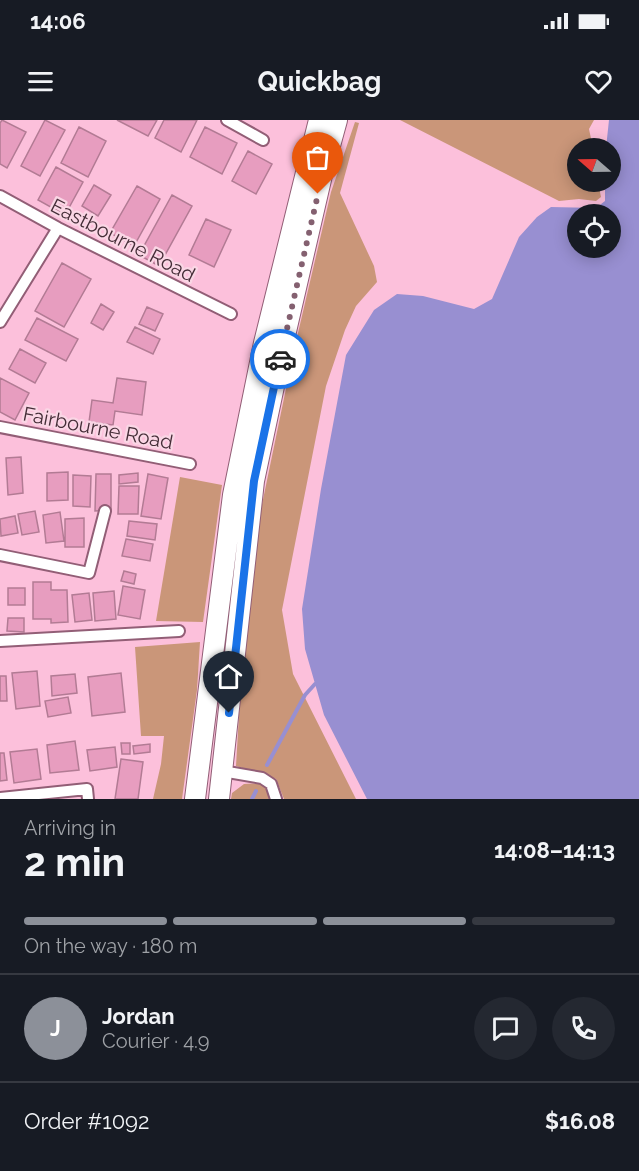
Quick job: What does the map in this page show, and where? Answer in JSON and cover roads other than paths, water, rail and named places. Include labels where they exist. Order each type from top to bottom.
[{"type":"highway","points":[[195,799],[233,495],[264,343],[319,120]]},
{"type":"highway","points":[[219,799],[254,481],[283,342],[337,120]]},
{"type":"street","points":[[227,120],[263,140]]},
{"type":"street","name":"Eastbourne Road","points":[[0,196],[58,228],[231,314]]},
{"type":"street","points":[[0,322],[58,228]]},
{"type":"street","name":"Fairbourne Road","points":[[0,427],[190,464]]},
{"type":"street","points":[[0,555],[89,573],[105,511]]},
{"type":"street","points":[[0,641],[179,632]]},
{"type":"street","points":[[222,771],[262,778],[271,784],[276,799]]},
{"type":"street","points":[[0,798],[87,789],[88,799]]},
{"type":"waterway","points":[[267,765],[305,695],[315,684]]},
{"type":"waterway","points":[[252,799],[256,791]]}]
